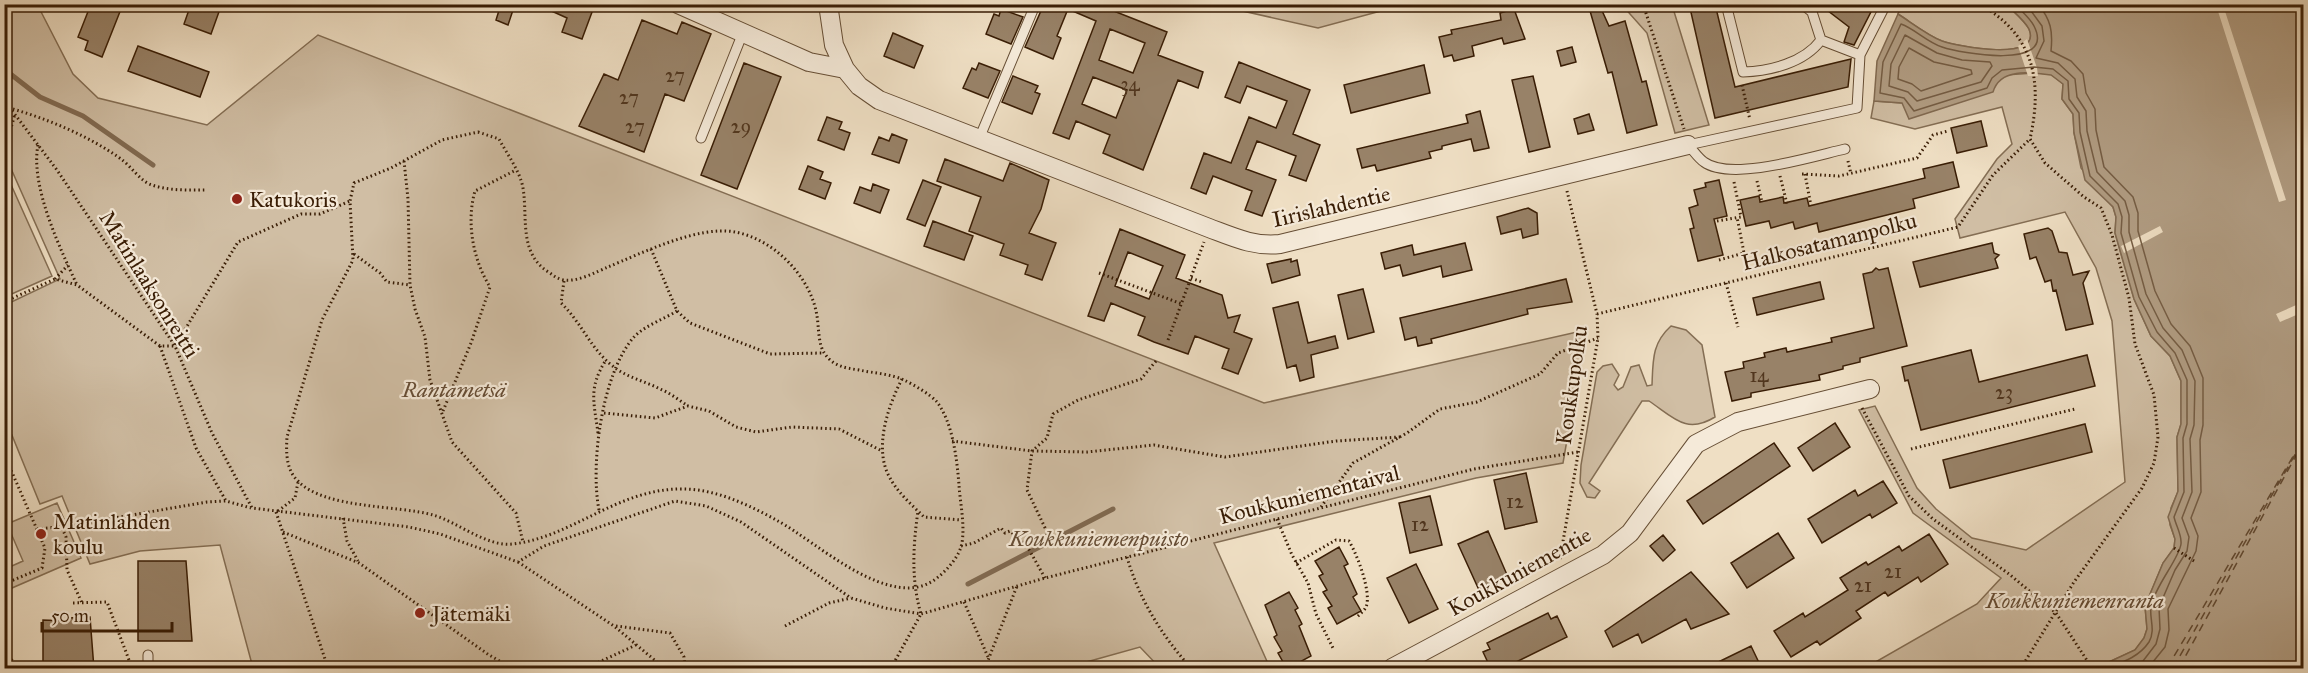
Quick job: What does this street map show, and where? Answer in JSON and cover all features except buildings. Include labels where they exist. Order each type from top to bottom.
[{"type":"street","points":[[678,4],[742,35],[809,62],[845,69]]},
{"type":"street","points":[[828,4],[834,45],[845,69]]},
{"type":"street","name":"Iirislahdentie","points":[[845,69],[860,86],[879,100],[1250,244],[1280,244],[1688,145]]},
{"type":"street","name":"Koukkuniementie","points":[[1392,669],[1603,555],[1630,533],[1696,444],[1738,422],[1862,391]]},
{"type":"lane","points":[[1726,4],[1743,72],[1760,71],[1801,57],[1821,40]]},
{"type":"lane","points":[[1802,4],[1812,12],[1821,40]]},
{"type":"lane","name":"Iirislahdentie","points":[[1688,145],[1857,108],[1860,55],[1884,8]]},
{"type":"lane","points":[[980,139],[1034,10]]},
{"type":"lane","points":[[701,138],[742,35]]},
{"type":"lane","points":[[1821,40],[1860,55]]},
{"type":"lane","points":[[1688,145],[1706,163],[1731,169],[1780,165],[1845,149]]},
{"type":"lane","points":[[148,655],[148,669]]},
{"type":"path","points":[[1643,4],[1688,145]]},
{"type":"path","points":[[1979,4],[1996,14],[2014,30],[2025,48],[2035,84],[2035,117],[2030,139],[2045,163],[2084,197],[2101,208],[2112,235],[2129,298],[2134,344],[2154,395],[2158,437],[2154,463],[2142,488],[2074,582],[2021,669]]},
{"type":"path","points":[[1743,72],[1743,90],[1752,132]]},
{"type":"path","name":"Matinlaaksonreitti","points":[[4,100],[38,145],[175,346],[212,433],[252,508]]},
{"type":"path","points":[[11,108],[39,117],[92,142],[121,159],[150,185],[181,190],[207,190]]},
{"type":"path","points":[[4,152],[15,114]]},
{"type":"path","points":[[1780,165],[1787,172],[1839,176],[1917,158],[1933,135],[1948,131]]},
{"type":"path","points":[[478,132],[499,139],[523,184],[524,235],[531,251],[545,271],[564,280],[584,277],[675,239],[724,230],[758,238],[782,257],[804,281],[817,313],[823,353],[838,366],[902,379],[938,404],[958,467],[962,520],[961,546],[950,566],[928,585],[914,589],[879,582],[839,562],[780,522],[711,492],[680,489],[649,493],[599,510],[584,519],[523,542],[507,545],[433,515],[333,498],[298,482],[291,471],[286,455],[287,437],[318,329],[340,289],[354,254],[350,201],[354,183],[404,161],[442,140],[478,132]]},
{"type":"path","name":"Halkosatamanpolku","points":[[1597,314],[1959,227],[1993,175],[2030,139]]},
{"type":"path","points":[[38,145],[35,158],[51,227],[77,285]]},
{"type":"path","points":[[404,161],[408,199],[410,285],[414,309],[425,337],[430,380],[452,442],[516,513],[523,542]]},
{"type":"path","points":[[1780,165],[1787,204]]},
{"type":"path","points":[[1754,168],[1762,202]]},
{"type":"path","points":[[1717,221],[1741,216],[1731,169]]},
{"type":"path","points":[[442,413],[471,343],[490,287],[478,268],[474,251],[473,197],[475,191],[516,170]]},
{"type":"path","name":"Koukkupolku","points":[[1559,567],[1598,338],[1597,314],[1563,174]]},
{"type":"path","points":[[1805,174],[1811,206]]},
{"type":"path","points":[[160,346],[175,346],[238,242],[301,214],[320,214],[350,201]]},
{"type":"path","points":[[1719,260],[1744,253],[1737,217]]},
{"type":"path","points":[[1168,340],[1209,228]]},
{"type":"path","points":[[651,249],[677,311],[690,322],[770,354],[823,353]]},
{"type":"path","points":[[354,254],[380,273],[387,282],[410,285]]},
{"type":"path","points":[[4,302],[55,279],[68,265]]},
{"type":"path","points":[[1099,273],[1182,304]]},
{"type":"path","points":[[1191,278],[1202,282]]},
{"type":"path","points":[[55,279],[77,285],[160,346],[196,448],[226,501]]},
{"type":"path","points":[[564,280],[561,303],[576,318],[593,347],[616,369],[661,389],[688,406],[709,411],[736,427],[756,432],[792,426],[839,429],[882,452]]},
{"type":"path","points":[[1726,283],[1738,327]]},
{"type":"path","points":[[598,436],[616,369],[624,350],[636,335],[677,311]]},
{"type":"path","points":[[1321,508],[1353,463],[1400,437],[1440,408],[1477,402],[1540,374],[1558,353],[1598,338]]},
{"type":"path","points":[[599,510],[595,488],[598,436],[593,396],[595,377],[606,360]]},
{"type":"path","points":[[1027,546],[1048,534],[1027,490],[1032,451],[1047,438],[1053,414],[1078,400],[1141,379],[1156,361]]},
{"type":"path","points":[[902,379],[888,416],[882,452],[889,476],[924,517],[962,520]]},
{"type":"path","points":[[1862,391],[1909,496],[1933,519],[2009,574],[2056,613],[2092,669]]},
{"type":"path","points":[[604,413],[656,418],[688,406]]},
{"type":"path","points":[[1911,449],[2075,409]]},
{"type":"path","points":[[951,441],[1032,451],[1087,452],[1154,445],[1225,457],[1336,441],[1400,437]]},
{"type":"path","name":"Koukkuniementaival","points":[[518,562],[544,546],[675,501],[706,506],[741,522],[851,598],[885,608],[921,614],[1045,578],[1474,469],[1578,452]]},
{"type":"path","points":[[4,454],[45,548],[42,568],[4,584]]},
{"type":"path","points":[[276,512],[295,498],[298,482]]},
{"type":"path","points":[[37,529],[226,501],[276,512],[343,518],[440,534],[518,562],[614,626],[664,669]]},
{"type":"path","points":[[891,669],[921,614],[914,589],[914,540],[918,511]]},
{"type":"path","points":[[276,512],[328,669]]},
{"type":"path","points":[[343,518],[347,541],[359,563]]},
{"type":"path","points":[[1277,519],[1296,563],[1308,583],[1316,614],[1334,650]]},
{"type":"path","points":[[62,527],[66,537],[67,570],[81,603]]},
{"type":"path","points":[[961,546],[974,543],[1001,528],[1005,532],[1010,531],[1027,546],[1045,578]]},
{"type":"path","points":[[283,532],[359,563],[512,669]]},
{"type":"path","points":[[1296,563],[1336,540],[1349,541],[1355,551],[1368,600],[1366,609],[1356,618]]},
{"type":"path","points":[[2174,548],[2194,561]]},
{"type":"path","points":[[1127,557],[1135,585],[1167,642],[1191,669]]},
{"type":"path","points":[[985,669],[1018,586]]},
{"type":"path","points":[[785,626],[829,603],[851,598]]},
{"type":"path","points":[[73,603],[107,602],[132,669]]},
{"type":"path","points":[[964,602],[989,659]]},
{"type":"path","points":[[614,626],[670,633],[684,657],[685,669]]},
{"type":"path","points":[[591,669],[599,662],[636,645]]},
{"type":"path","points":[[4,648],[16,669]]},
{"type":"green space","name":"Rantametsä","points":[[37,4],[73,74],[98,98],[207,125],[318,35],[1264,403],[1586,330],[1563,463],[1476,478],[1214,543],[1270,668],[1160,668],[1140,647],[1083,663],[1079,668],[253,668],[220,545],[140,551],[90,564],[62,496],[40,504],[5,418],[5,305],[60,279],[5,155],[5,5]]},
{"type":"green space","points":[[1216,5],[1403,5],[1318,28]]},
{"type":"green space","points":[[1622,5],[1672,5],[1709,125],[1675,133],[1647,33]]},
{"type":"green space","points":[[1902,5],[2007,5],[2027,26],[2030,39],[2023,46],[1996,50],[1942,41],[1898,14]]},
{"type":"green space","name":"Koukkuniemenranta","points":[[2051,74],[2063,84],[2062,99],[2073,114],[2081,168],[2113,207],[2116,217],[2115,233],[2134,299],[2151,336],[2170,356],[2181,381],[2181,424],[2177,437],[2178,492],[2171,508],[2170,525],[2175,539],[2174,548],[2163,563],[2145,606],[2147,629],[2144,638],[2135,650],[2096,668],[1865,668],[1977,604],[2001,578],[1913,513],[1859,410],[1875,406],[1917,488],[1936,509],[1972,538],[2026,550],[2125,482],[2112,321],[2096,268],[2065,212],[1960,238],[1955,219],[1997,159],[2012,144],[2002,107],[1915,129],[1871,118],[1874,101],[1902,103],[1996,82],[2005,75]]},
{"type":"green space","points":[[4,169],[52,276],[5,297],[4,297]]},
{"type":"green space","points":[[1671,326],[1686,330],[1702,345],[1715,417],[1705,422],[1688,424],[1673,418],[1649,401],[1642,401],[1589,483],[1600,491],[1595,498],[1587,497],[1580,483],[1581,465],[1597,372],[1603,366],[1612,364],[1619,375],[1614,385],[1618,390],[1623,387],[1631,367],[1639,365],[1647,386],[1652,385],[1655,352],[1660,339]]},
{"type":"green space","points":[[57,503],[81,558],[5,591],[5,569],[23,561],[7,524]]},
{"type":"water","points":[[2007,5],[2303,5],[2303,668],[2096,668],[2135,650],[2144,638],[2147,629],[2145,606],[2163,563],[2174,548],[2175,539],[2168,517],[2178,491],[2177,437],[2181,424],[2181,381],[2170,356],[2151,336],[2134,299],[2115,233],[2116,217],[2113,207],[2085,180],[2074,133],[2073,114],[2062,99],[2063,84],[2051,75],[2016,73],[2009,75],[1997,84],[1993,92],[1909,119],[1902,103],[1874,101],[1877,61],[1898,14],[1942,41],[1996,50],[2011,49],[2023,46],[2030,39],[2029,29]]},
{"type":"pier","points":[[2216,5],[2223,5],[2286,200],[2279,202]]},
{"type":"pier","points":[[2027,39],[2038,76],[2028,76],[2018,46]]},
{"type":"pier","points":[[2160,226],[2163,232],[2124,253],[2121,246]]},
{"type":"pier","points":[[2303,302],[2303,312],[2280,322],[2276,314]]},
{"type":"waterway","points":[[1269,4],[1312,9],[1355,4]]},
{"type":"waterway","points":[[4,69],[40,97],[83,116],[153,165]]},
{"type":"waterway","points":[[968,584],[1113,509]]},
{"type":"ferry route","points":[[2167,668],[2304,438]]},
{"type":"ferry route","points":[[2179,668],[2304,441]]},
{"type":"ferry route","points":[[2173,668],[2296,453]]},
{"type":"place","name":"Katukoris","points":[[237,199]]},
{"type":"place","name":"Matinlahden koulu","points":[[41,534]]},
{"type":"place","name":"Jätemäki","points":[[420,613]]},
{"type":"park label","name":"Koukkuniemenpuisto","points":[[1099,538]]}]
